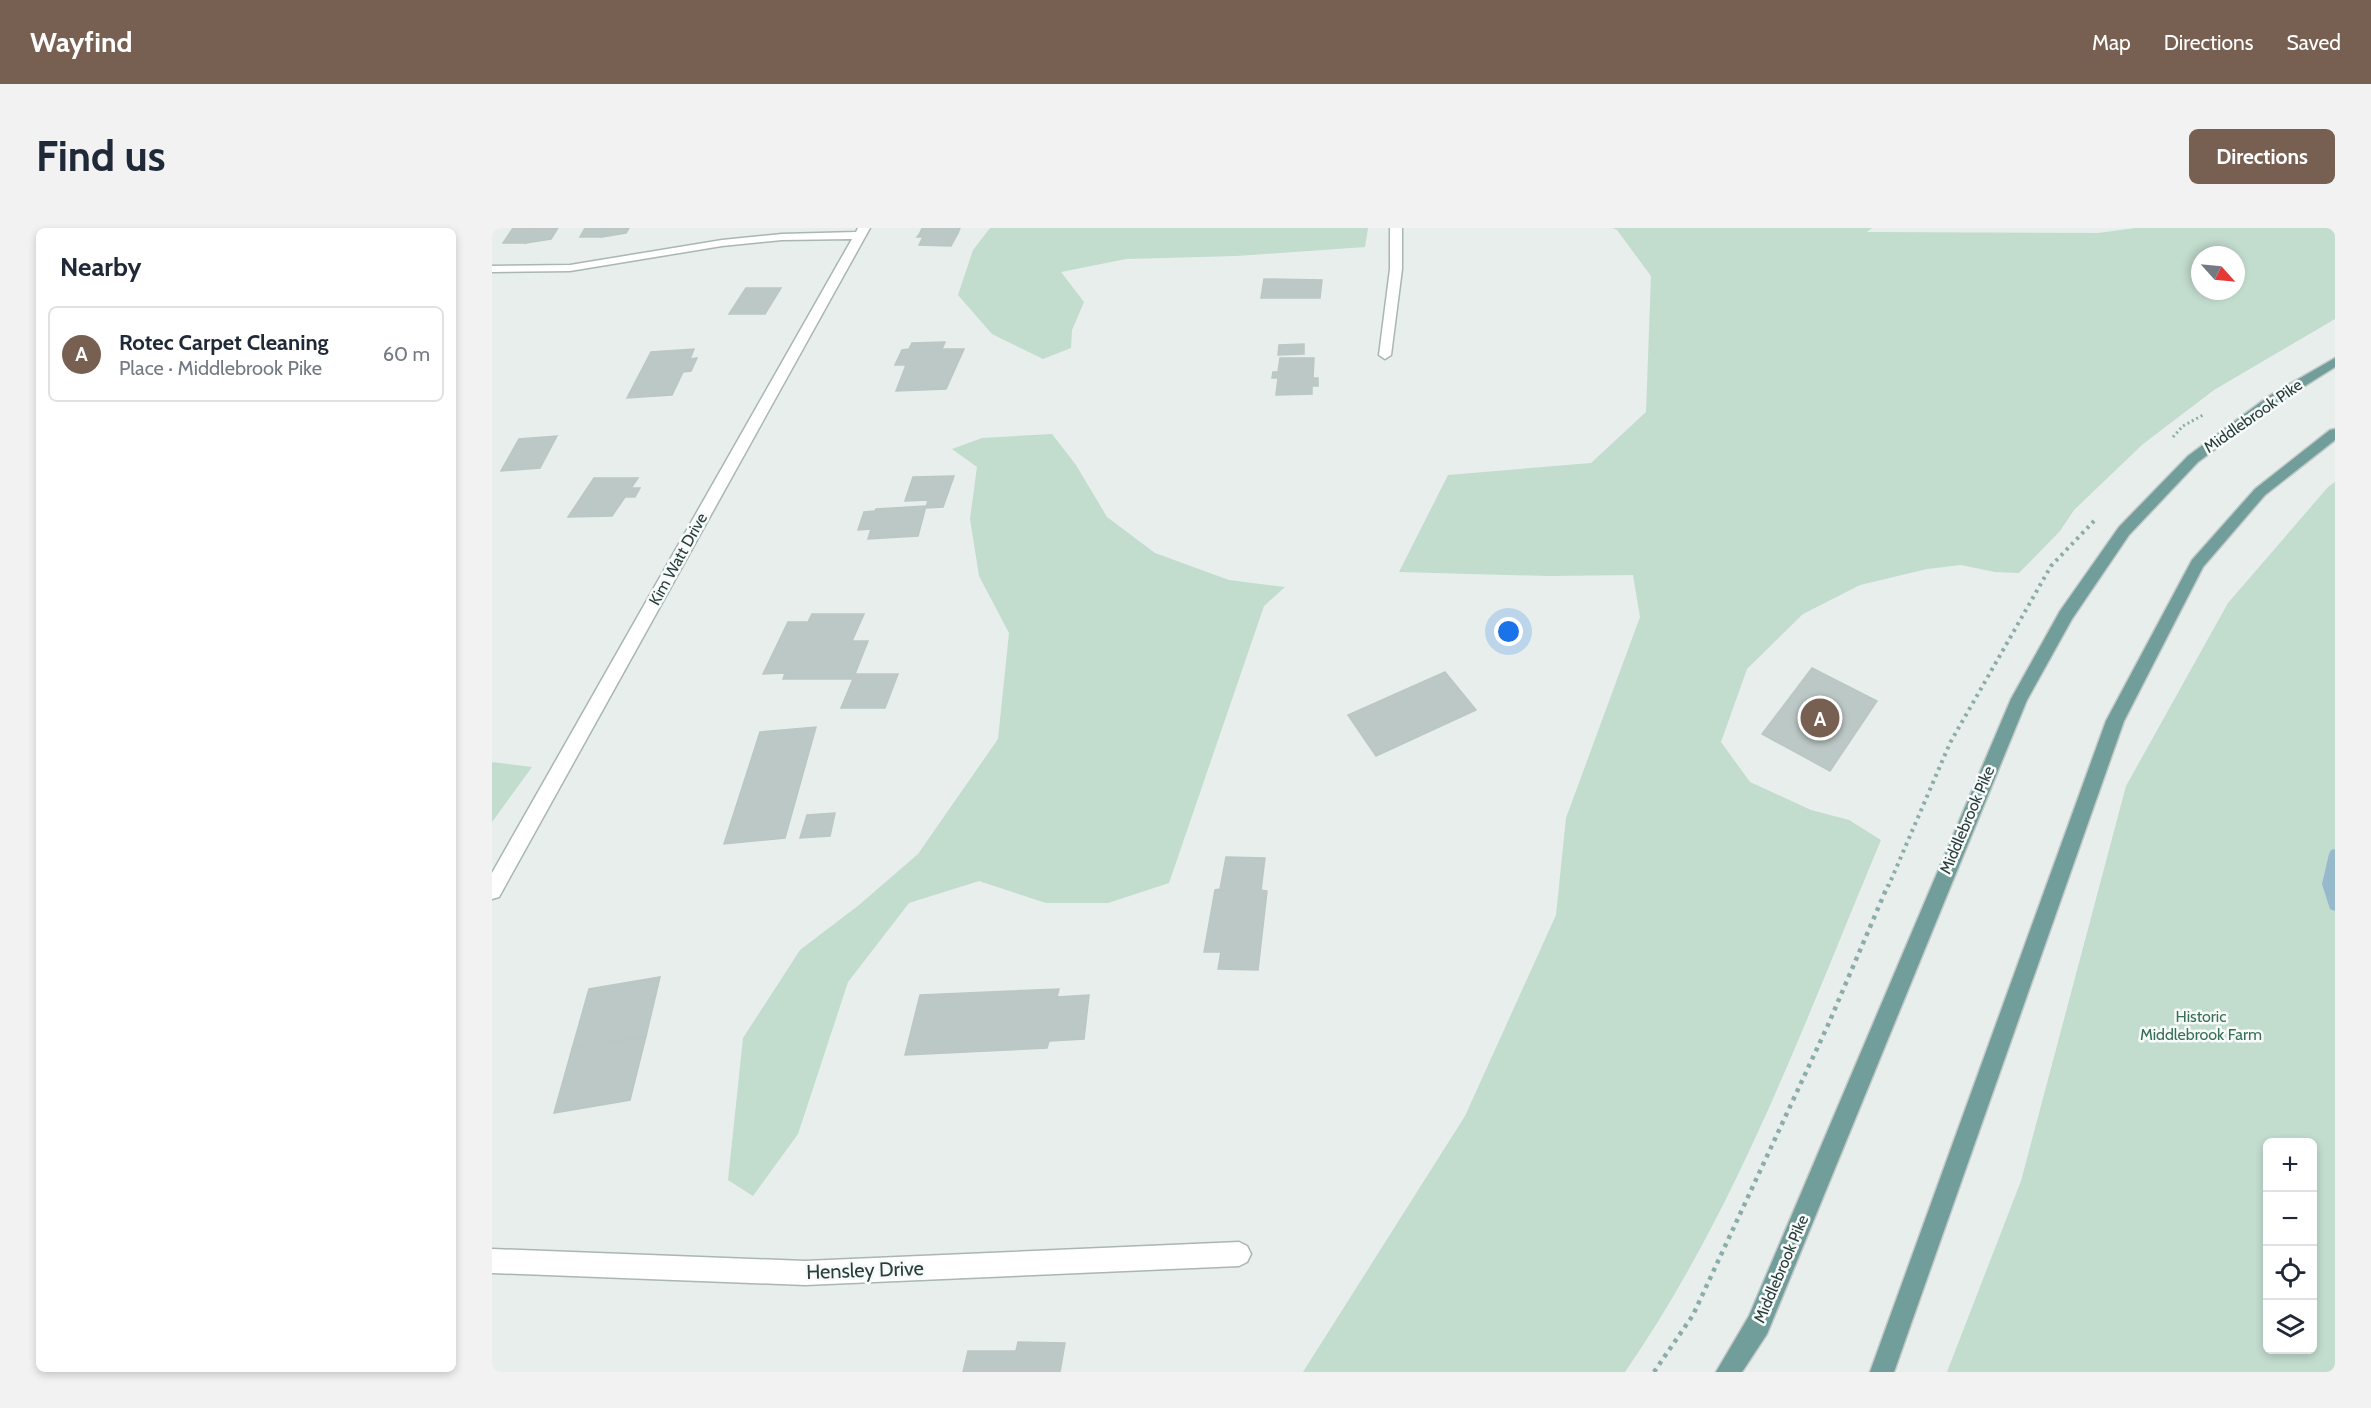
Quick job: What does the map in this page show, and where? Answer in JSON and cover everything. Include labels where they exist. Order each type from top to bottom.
[{"type":"main road","name":"Middlebrook Pike","points":[[1728,1372],[1758,1326],[2019,699],[2066,615],[2124,531],[2193,459],[2274,399],[2335,362]]},
{"type":"main road","points":[[1882,1372],[2115,721],[2197,564],[2260,492],[2335,433]]},
{"type":"street","points":[[1385,355],[1396,269],[1396,228]]},
{"type":"street","points":[[492,269],[570,268],[722,243],[861,232]]},
{"type":"street","name":"Kim Watt Drive","points":[[492,891],[861,232]]},
{"type":"street","name":"Hensley Drive","points":[[492,1261],[805,1273],[1239,1254]]},
{"type":"green space","points":[[990,228],[1368,228],[1365,247],[1236,256],[1126,259],[1061,272],[1084,302],[1072,330],[1071,348],[1043,359],[992,334],[958,295],[973,250]]},
{"type":"green space","points":[[1613,228],[1872,228],[1867,232],[2098,233],[2136,228],[2335,228],[2335,319],[2214,390],[2143,444],[2074,510],[2060,531],[2019,573],[1995,572],[1961,565],[1927,569],[1860,585],[1803,614],[1747,669],[1721,742],[1750,782],[1811,810],[1849,820],[1881,840],[1796,1045],[1735,1180],[1702,1246],[1665,1310],[1625,1372],[1303,1372],[1465,1116],[1556,915],[1566,818],[1640,617],[1633,575],[1549,576],[1399,572],[1448,475],[1591,463],[1646,412],[1651,276],[1617,230]]},
{"type":"green space","points":[[1052,434],[1076,465],[1107,517],[1155,553],[1229,580],[1285,587],[1264,606],[1169,883],[1108,903],[1046,903],[979,881],[909,903],[848,982],[798,1134],[753,1196],[728,1180],[743,1038],[800,950],[859,905],[918,854],[998,739],[1009,633],[979,576],[970,519],[977,467],[952,449],[982,438]]},
{"type":"green space","name":"Historic Middlebrook Farm","points":[[2335,482],[2335,1372],[1947,1372],[2021,1181],[2126,786],[2228,603],[2328,487]]},
{"type":"green space","points":[[492,762],[532,767],[492,822]]},
{"type":"building","points":[[513,228],[535,228],[526,243],[503,243]]},
{"type":"building","points":[[535,228],[558,228],[551,239],[526,243]]},
{"type":"building","points":[[585,228],[607,228],[602,237],[580,237]]},
{"type":"building","points":[[607,228],[629,228],[626,233],[602,237]]},
{"type":"building","points":[[922,228],[960,228],[958,233],[920,233]]},
{"type":"building","points":[[920,233],[958,233],[951,246],[919,245],[923,237],[917,237]]},
{"type":"building","points":[[1264,279],[1322,280],[1320,298],[1261,298]]},
{"type":"building","points":[[746,288],[781,288],[765,314],[729,314]]},
{"type":"building","points":[[945,342],[942,349],[964,349],[946,389],[896,391],[906,365],[895,365],[902,350],[909,349],[912,343]]},
{"type":"building","points":[[1304,344],[1304,354],[1278,355],[1279,345]]},
{"type":"building","points":[[694,349],[690,359],[697,358],[691,371],[683,372],[672,395],[627,398],[651,352]]},
{"type":"building","points":[[1280,358],[1314,358],[1313,378],[1318,378],[1318,386],[1312,386],[1312,394],[1276,395],[1278,378],[1272,378],[1273,372],[1278,372]]},
{"type":"building","points":[[557,436],[540,468],[501,471],[519,439]]},
{"type":"building","points":[[954,476],[943,507],[926,508],[928,500],[905,501],[913,477]]},
{"type":"building","points":[[594,478],[638,478],[631,488],[640,488],[635,497],[625,497],[612,516],[568,517]]},
{"type":"building","points":[[926,506],[918,536],[868,539],[871,529],[858,530],[864,512],[876,509]]},
{"type":"building","points":[[812,614],[864,614],[852,641],[868,641],[855,674],[898,674],[885,708],[841,708],[853,679],[783,679],[785,673],[763,674],[788,622],[808,622]]},
{"type":"building","points":[[1812,668],[1877,701],[1830,771],[1762,734]]},
{"type":"building","points":[[1445,672],[1476,710],[1376,756],[1348,715]]},
{"type":"building","points":[[816,727],[785,838],[724,844],[760,732]]},
{"type":"building","points":[[835,813],[830,836],[800,838],[807,815]]},
{"type":"building","points":[[1226,857],[1265,858],[1261,890],[1267,891],[1258,970],[1218,969],[1221,952],[1204,952],[1215,890],[1220,889]]},
{"type":"building","points":[[660,977],[646,1036],[572,1049],[589,989]]},
{"type":"building","points":[[1059,989],[1057,997],[1089,995],[1084,1039],[1049,1041],[1047,1048],[905,1055],[920,995]]},
{"type":"building","points":[[646,1036],[630,1100],[554,1113],[572,1049]]},
{"type":"building","points":[[1018,1342],[1065,1343],[1060,1372],[963,1372],[968,1351],[1016,1351]]},
{"type":"waterway","points":[[2335,854],[2328,884],[2335,905]]},
{"type":"place","name":"Rotec Carpet Cleaning","points":[[1820,718]]}]
